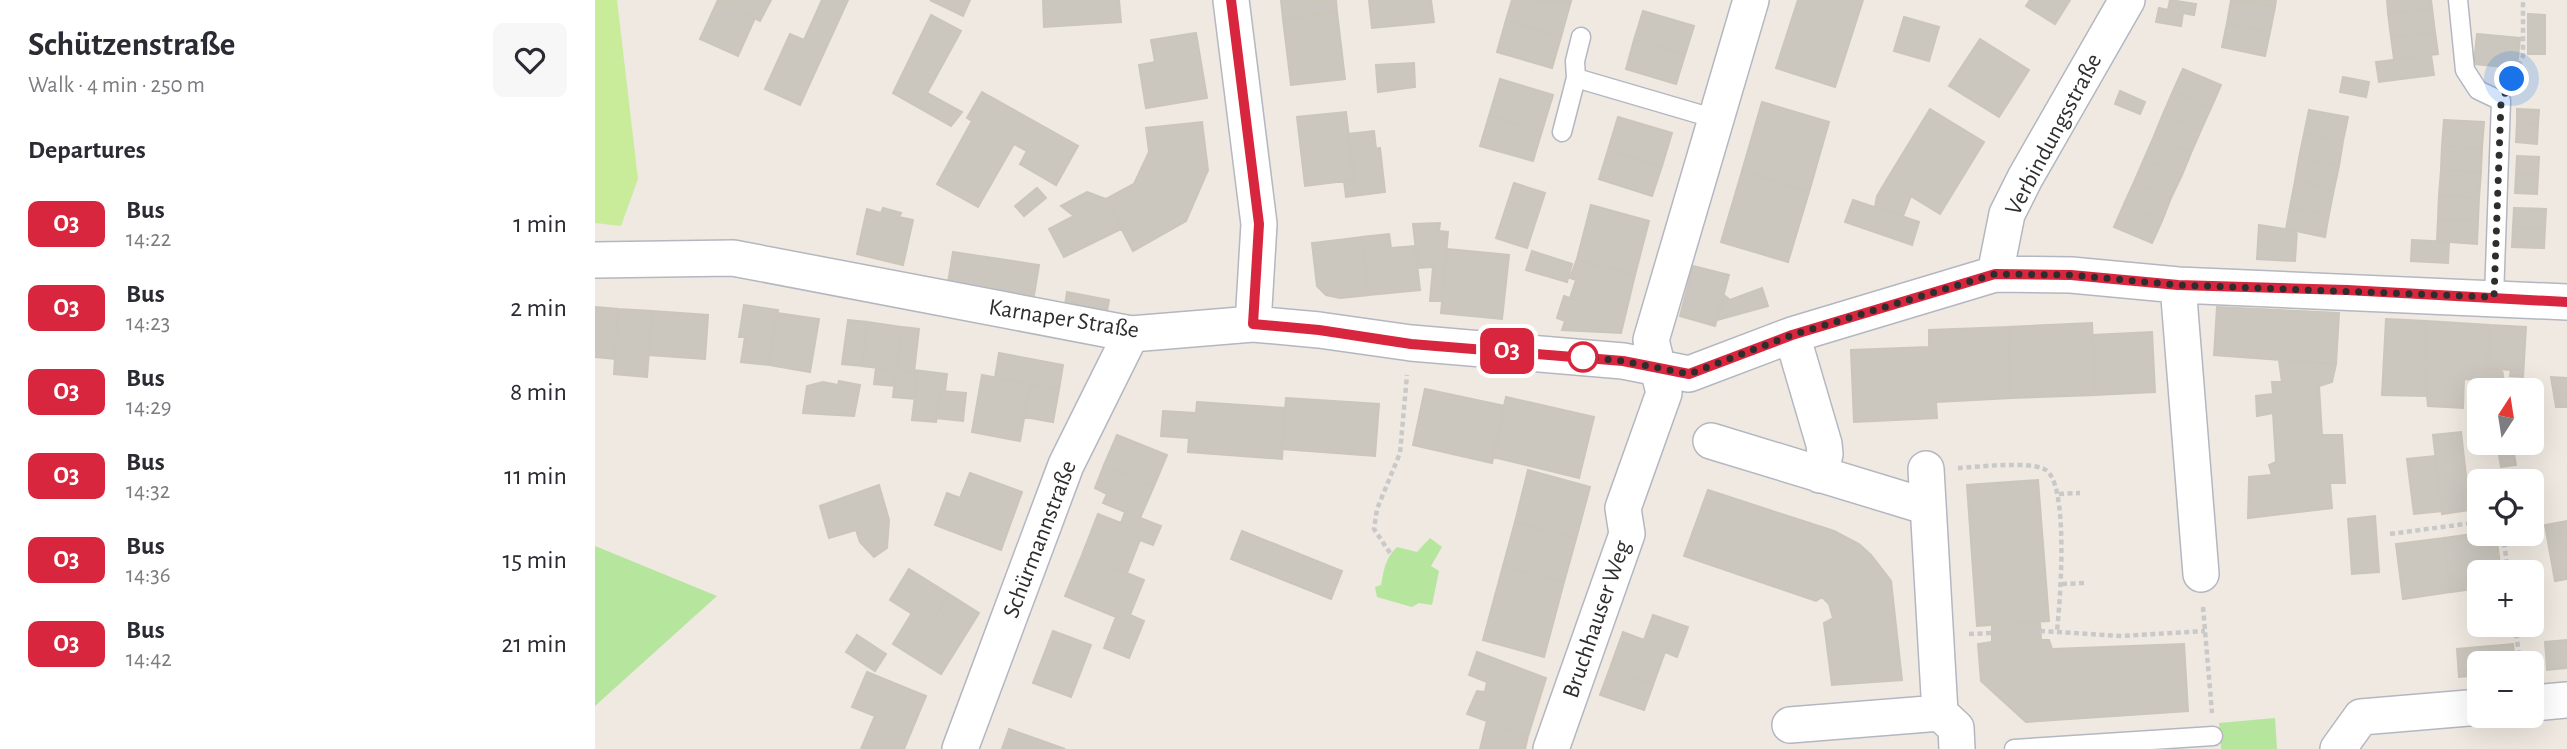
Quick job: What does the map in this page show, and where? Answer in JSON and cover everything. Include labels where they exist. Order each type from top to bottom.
[{"type":"street","points":[[1231,0],[1259,224],[1253,324]]},
{"type":"street","name":"Bruchhauser Weg","points":[[1551,749],[1627,534],[1623,509],[1664,393],[1651,340],[1751,0]]},
{"type":"street","name":"Verbindungsstraße","points":[[1995,274],[2007,214],[2127,0]]},
{"type":"street","name":"Karnaper Straße","points":[[595,260],[733,258],[1131,334],[1253,324],[1319,330],[1411,344],[1623,361],[1689,374],[1792,335],[1995,274],[2071,275],[2178,285],[2567,302]]},
{"type":"street","points":[[2178,285],[2201,574]]},
{"type":"street","name":"Schürmannstraße","points":[[960,749],[1066,465],[1131,334]]},
{"type":"street","points":[[1792,335],[1824,444],[1825,454],[1820,475]]},
{"type":"street","points":[[1711,441],[1928,507]]},
{"type":"street","points":[[1926,469],[1940,713],[1956,728],[1957,749]]},
{"type":"street","points":[[2544,702],[2567,700]]},
{"type":"street","points":[[2338,749],[2361,717],[2467,708]]},
{"type":"street","points":[[1790,725],[1940,713]]},
{"type":"lane","points":[[2458,0],[2465,70],[2479,90],[2501,102],[2494,297]]},
{"type":"lane","points":[[1562,132],[1576,78],[1575,61],[1581,37]]},
{"type":"lane","points":[[1576,78],[1717,119]]},
{"type":"lane","points":[[2014,749],[2213,736]]},
{"type":"path","points":[[2501,102],[2523,56],[2523,0]]},
{"type":"path","points":[[1391,553],[1374,529],[1377,509],[1400,453],[1407,375]]},
{"type":"path","points":[[1926,469],[2037,466],[2054,477],[2059,494],[2062,584],[2057,631]]},
{"type":"path","points":[[2059,494],[2080,493]]},
{"type":"path","points":[[2390,534],[2467,525]]},
{"type":"path","points":[[2201,574],[2213,736]]},
{"type":"path","points":[[2062,584],[2085,583]]},
{"type":"path","points":[[2040,631],[2122,636],[2205,631]]},
{"type":"green space","points":[[595,0],[617,0],[638,179],[621,226],[595,223]]},
{"type":"green space","points":[[1430,538],[1442,547],[1431,566],[1439,571],[1432,605],[1419,603],[1412,607],[1377,597],[1375,587],[1381,585],[1386,564],[1393,551],[1397,547],[1417,552]]},
{"type":"green space","points":[[595,546],[717,596],[595,706]]},
{"type":"green space","points":[[2275,718],[2277,749],[2221,749],[2219,723]]},
{"type":"building","points":[[717,0],[771,0],[760,21]]},
{"type":"building","points":[[718,0],[755,18],[738,56],[700,39]]},
{"type":"building","points":[[822,0],[848,0],[800,105],[765,89],[790,34],[804,40]]},
{"type":"building","points":[[930,0],[970,0],[963,16]]},
{"type":"building","points":[[1043,0],[1119,0],[1121,22],[1044,27]]},
{"type":"building","points":[[1281,0],[1336,0],[1337,12],[1283,19]]},
{"type":"building","points":[[1369,0],[1431,0],[1434,22],[1372,28]]},
{"type":"building","points":[[1512,0],[1571,1],[1561,37],[1506,20]]},
{"type":"building","points":[[1798,0],[1863,0],[1835,87],[1776,68]]},
{"type":"building","points":[[2030,0],[2070,0],[2055,24],[2026,6]]},
{"type":"building","points":[[2170,0],[2196,4],[2194,15],[2183,13],[2181,26],[2156,22],[2159,8],[2168,10]]},
{"type":"building","points":[[2231,0],[2275,7],[2270,32],[2227,23]]},
{"type":"building","points":[[2238,0],[2276,0],[2275,7]]},
{"type":"building","points":[[2387,0],[2431,0],[2432,8],[2388,13]]},
{"type":"building","points":[[2432,8],[2435,32],[2391,37],[2388,13]]},
{"type":"building","points":[[1643,11],[1694,26],[1685,55],[1634,40]]},
{"type":"building","points":[[1337,12],[1345,79],[1291,85],[1283,19]]},
{"type":"building","points":[[2528,14],[2545,15],[2545,54],[2528,54]]},
{"type":"building","points":[[931,15],[961,31],[927,93],[962,112],[951,126],[893,93]]},
{"type":"building","points":[[1904,17],[1939,27],[1929,61],[1894,51]]},
{"type":"building","points":[[1506,20],[1561,37],[1552,68],[1497,52]]},
{"type":"building","points":[[2227,23],[2270,32],[2265,56],[2222,47]]},
{"type":"building","points":[[2435,32],[2438,54],[2394,59],[2391,37]]},
{"type":"building","points":[[1196,33],[1207,98],[1146,108],[1139,65],[1155,62],[1151,40]]},
{"type":"building","points":[[2477,34],[2520,38],[2517,68],[2474,64]]},
{"type":"building","points":[[1980,39],[2029,70],[1999,117],[1949,86]]},
{"type":"building","points":[[1634,40],[1685,55],[1676,84],[1626,69]]},
{"type":"building","points":[[2431,55],[2434,75],[2379,82],[2376,62]]},
{"type":"building","points":[[1414,63],[1415,87],[1378,92],[1376,65]]},
{"type":"building","points":[[2183,69],[2221,85],[2211,108],[2173,91]]},
{"type":"building","points":[[2343,77],[2369,82],[2366,97],[2340,92]]},
{"type":"building","points":[[1500,79],[1553,95],[1542,131],[1489,116]]},
{"type":"building","points":[[2120,91],[2145,102],[2140,114],[2115,104]]},
{"type":"building","points":[[2173,91],[2211,108],[2201,130],[2163,114]]},
{"type":"building","points":[[982,92],[1078,146],[1056,185],[1020,164],[1027,151],[1014,144],[978,207],[937,184],[972,121],[967,118]]},
{"type":"building","points":[[1762,102],[1829,122],[1809,192],[1742,171]]},
{"type":"building","points":[[1930,109],[1984,142],[1940,214],[1886,181]]},
{"type":"building","points":[[2517,109],[2539,110],[2538,124],[2517,122]]},
{"type":"building","points":[[2309,110],[2348,117],[2343,141],[2304,134]]},
{"type":"building","points":[[1346,112],[1354,180],[1305,186],[1297,117]]},
{"type":"building","points":[[2163,114],[2201,130],[2191,153],[2154,136]]},
{"type":"building","points":[[1489,116],[1542,131],[1533,161],[1480,146]]},
{"type":"building","points":[[1618,117],[1672,133],[1662,166],[1608,150]]},
{"type":"building","points":[[2444,120],[2484,122],[2482,148],[2442,146]]},
{"type":"building","points":[[1202,122],[1208,170],[1186,221],[1133,251],[1106,199],[1134,184],[1149,152],[1146,128]]},
{"type":"building","points":[[2517,122],[2538,124],[2537,144],[2516,142]]},
{"type":"building","points":[[1374,131],[1376,149],[1380,148],[1385,192],[1346,197],[1344,181],[1354,180],[1348,134]]},
{"type":"building","points":[[2304,134],[2343,141],[2339,166],[2299,158]]},
{"type":"building","points":[[2154,136],[2191,153],[2182,175],[2144,159]]},
{"type":"building","points":[[2442,146],[2482,148],[2481,172],[2441,170]]},
{"type":"building","points":[[1608,150],[1662,166],[1652,196],[1599,179]]},
{"type":"building","points":[[2517,156],[2539,157],[2538,176],[2516,174]]},
{"type":"building","points":[[2299,158],[2339,166],[2334,189],[2295,181]]},
{"type":"building","points":[[2144,159],[2182,175],[2171,198],[2134,182]]},
{"type":"building","points":[[2441,170],[2481,172],[2479,198],[2439,195]]},
{"type":"building","points":[[1742,171],[1809,192],[1788,262],[1721,242]]},
{"type":"building","points":[[2516,174],[2538,176],[2537,194],[2515,193]]},
{"type":"building","points":[[1886,181],[1911,196],[1903,216],[1875,207],[1877,196]]},
{"type":"building","points":[[2295,181],[2334,189],[2329,214],[2290,207]]},
{"type":"building","points":[[2134,182],[2171,198],[2162,221],[2124,204]]},
{"type":"building","points":[[1514,183],[1545,193],[1527,248],[1496,238]]},
{"type":"building","points":[[1037,188],[1046,198],[1024,216],[1015,206]]},
{"type":"building","points":[[1087,192],[1106,199],[1123,228],[1064,257],[1049,229],[1074,216],[1061,206]]},
{"type":"building","points":[[2439,195],[2479,198],[2478,221],[2438,219]]},
{"type":"building","points":[[1853,200],[1919,222],[1912,245],[1845,222]]},
{"type":"building","points":[[2124,204],[2162,221],[2152,243],[2114,227]]},
{"type":"building","points":[[1591,205],[1649,221],[1635,275],[1577,259]]},
{"type":"building","points":[[2290,207],[2329,214],[2325,237],[2286,229]]},
{"type":"building","points":[[883,208],[901,213],[899,217],[913,220],[903,265],[857,254],[867,209],[881,213]]},
{"type":"building","points":[[2514,208],[2546,209],[2545,228],[2513,227]]},
{"type":"building","points":[[2438,219],[2478,221],[2477,244],[2437,241]]},
{"type":"building","points":[[1440,223],[1439,231],[1448,232],[1442,301],[1430,301],[1433,267],[1418,268],[1413,224]]},
{"type":"building","points":[[2259,225],[2297,231],[2295,261],[2257,259]]},
{"type":"building","points":[[2513,227],[2545,228],[2544,248],[2512,247]]},
{"type":"building","points":[[1389,234],[1391,248],[1415,246],[1420,290],[1369,295],[1362,237]]},
{"type":"building","points":[[1362,237],[1369,295],[1340,298],[1326,295],[1317,286],[1312,243]]},
{"type":"building","points":[[2412,240],[2449,242],[2448,263],[2411,261]]},
{"type":"building","points":[[1447,249],[1509,255],[1502,319],[1441,313]]},
{"type":"building","points":[[1532,251],[1572,264],[1567,282],[1526,270]]},
{"type":"building","points":[[953,252],[1039,265],[1033,301],[947,289]]},
{"type":"building","points":[[1577,259],[1635,275],[1621,333],[1562,330],[1565,321],[1557,318],[1564,296],[1570,298],[1576,280],[1570,278]]},
{"type":"building","points":[[1693,266],[1729,275],[1715,326],[1680,316]]},
{"type":"building","points":[[1762,288],[1768,306],[1717,320],[1724,295],[1730,300]]},
{"type":"building","points":[[1067,292],[1109,300],[1107,311],[1065,305]]},
{"type":"building","points":[[744,305],[778,310],[769,365],[741,362],[745,337],[739,337]]},
{"type":"building","points":[[595,307],[618,309],[615,359],[595,357]]},
{"type":"building","points":[[2217,307],[2339,313],[2336,364],[2214,355]]},
{"type":"building","points":[[618,309],[652,311],[647,377],[614,374]]},
{"type":"building","points":[[652,311],[708,315],[705,359],[649,355]]},
{"type":"building","points":[[777,313],[819,319],[810,372],[769,365]]},
{"type":"building","points":[[2386,319],[2426,321],[2426,396],[2382,395]]},
{"type":"building","points":[[848,320],[867,322],[862,366],[842,364]]},
{"type":"building","points":[[2426,321],[2489,325],[2488,378],[2464,379],[2463,408],[2428,406],[2424,365]]},
{"type":"building","points":[[867,322],[902,327],[896,370],[862,366]]},
{"type":"building","points":[[2092,323],[2095,395],[2011,398],[2008,327]]},
{"type":"building","points":[[2489,325],[2526,327],[2523,377],[2510,376],[2511,370],[2487,368]]},
{"type":"building","points":[[902,327],[919,329],[914,372],[896,370]]},
{"type":"building","points":[[2008,327],[2011,398],[1936,402],[1937,418],[1854,422],[1851,350],[1929,347],[1929,330]]},
{"type":"building","points":[[2152,332],[2155,392],[2095,395],[2093,335]]},
{"type":"building","points":[[999,353],[1063,365],[1059,389],[995,378]]},
{"type":"building","points":[[2279,360],[2336,364],[2332,382],[2319,386],[2322,435],[2342,435],[2345,483],[2330,483],[2332,508],[2248,518],[2249,477],[2272,475],[2269,465],[2276,462],[2273,413],[2257,416],[2256,396],[2273,394],[2272,382],[2282,382]]},
{"type":"building","points":[[876,368],[896,370],[895,386],[874,384]]},
{"type":"building","points":[[2487,368],[2502,369],[2503,378],[2488,378]]},
{"type":"building","points":[[896,370],[918,372],[915,399],[893,397]]},
{"type":"building","points":[[914,370],[947,374],[945,391],[940,391],[936,422],[912,420],[918,372]]},
{"type":"building","points":[[982,375],[1030,384],[1020,441],[972,432]]},
{"type":"building","points":[[2551,377],[2567,378],[2567,407],[2556,407]]},
{"type":"building","points":[[839,381],[860,385],[854,416],[803,413],[807,386],[823,382],[838,385]]},
{"type":"building","points":[[1030,384],[1059,389],[1053,422],[1024,417]]},
{"type":"building","points":[[1425,389],[1505,406],[1492,463],[1413,445]]},
{"type":"building","points":[[940,391],[966,393],[963,421],[936,418]]},
{"type":"building","points":[[1506,397],[1594,417],[1579,478],[1493,457]]},
{"type":"building","points":[[1286,398],[1379,404],[1375,456],[1282,449]]},
{"type":"building","points":[[1197,402],[1285,408],[1282,459],[1188,452],[1189,438],[1161,436],[1163,411],[1196,413]]},
{"type":"building","points":[[2461,432],[2467,510],[2442,514],[2433,435]]},
{"type":"building","points":[[1117,435],[1167,455],[1154,486],[1104,465]]},
{"type":"building","points":[[2499,455],[2514,455],[2516,465],[2501,467]]},
{"type":"building","points":[[2435,456],[2442,511],[2414,514],[2407,459]]},
{"type":"building","points":[[1104,465],[1154,486],[1140,518],[1103,503],[1107,494],[1095,488]]},
{"type":"building","points":[[1528,470],[1590,487],[1576,539],[1515,522]]},
{"type":"building","points":[[970,473],[1022,492],[1001,550],[935,525],[947,493],[960,498]]},
{"type":"building","points":[[2038,480],[2049,621],[1977,626],[1967,485]]},
{"type":"building","points":[[879,485],[889,520],[887,548],[874,557],[860,542],[856,530],[829,538],[820,506]]},
{"type":"building","points":[[1708,490],[1834,531],[1859,544],[1871,555],[1891,581],[1902,680],[1832,685],[1824,623],[1833,618],[1829,604],[1822,597],[1816,601],[1684,556]]},
{"type":"building","points":[[1125,512],[1161,526],[1153,545],[1140,540],[1127,573],[1082,555],[1098,514],[1121,523]]},
{"type":"building","points":[[2375,516],[2379,572],[2352,574],[2348,519]]},
{"type":"building","points":[[2567,521],[2567,579],[2555,581],[2545,525]]},
{"type":"building","points":[[1515,522],[1576,539],[1564,582],[1503,566]]},
{"type":"building","points":[[1242,531],[1342,571],[1331,599],[1231,559]]},
{"type":"building","points":[[2467,535],[2467,546],[2498,546],[2499,560],[2467,560],[2467,590],[2451,592],[2443,538]]},
{"type":"building","points":[[2443,538],[2451,592],[2403,599],[2396,544]]},
{"type":"building","points":[[1082,555],[1144,580],[1130,615],[1144,621],[1129,658],[1104,648],[1116,617],[1065,596]]},
{"type":"building","points":[[1503,566],[1564,582],[1544,657],[1483,640]]},
{"type":"building","points":[[909,569],[949,594],[930,625],[890,600]]},
{"type":"building","points":[[949,594],[979,613],[941,674],[893,644],[912,613],[930,625]]},
{"type":"building","points":[[1653,615],[1688,627],[1677,657],[1665,652],[1653,685],[1610,668],[1623,632],[1644,640]]},
{"type":"building","points":[[2040,622],[2041,640],[2049,640],[2052,649],[2184,644],[2188,711],[2026,722],[1981,681],[1978,644],[1992,642],[1992,625]]},
{"type":"building","points":[[1053,631],[1091,645],[1071,697],[1033,683]]},
{"type":"building","points":[[857,635],[886,654],[875,671],[846,652]]},
{"type":"building","points":[[2567,640],[2567,668],[2547,670],[2545,642]]},
{"type":"building","points":[[2513,644],[2514,651],[2467,651],[2467,676],[2459,677],[2457,649]]},
{"type":"building","points":[[1477,652],[1546,678],[1528,736],[1467,714],[1477,691],[1485,692],[1487,682],[1469,675]]},
{"type":"building","points":[[1610,668],[1653,685],[1644,710],[1600,695]]},
{"type":"building","points":[[867,672],[926,696],[904,749],[861,749],[875,716],[852,707]]},
{"type":"building","points":[[1487,721],[1528,736],[1525,749],[1480,749]]},
{"type":"building","points":[[1009,729],[1065,749],[1002,749]]},
{"type":"bus line","name":"O3","points":[[1231,0],[1259,224],[1253,324],[1319,330],[1411,344],[1623,361],[1689,374],[1792,335],[1995,274],[2071,275],[2178,285],[2347,290],[2567,302]]},
{"type":"route","points":[[1583,357],[1623,361],[1689,374],[1792,335],[1995,274],[2071,275],[2178,285],[2494,297],[2501,102],[2512,79]]}]
